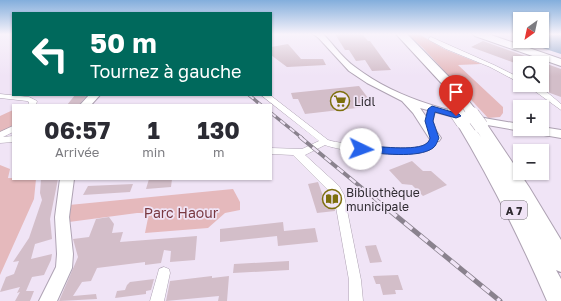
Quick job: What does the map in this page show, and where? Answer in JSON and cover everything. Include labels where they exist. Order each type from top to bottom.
[{"type":"highway","name":"A 7","points":[[404,48],[468,118],[488,162],[518,217],[559,301]]},
{"type":"highway","name":"A 7","points":[[415,48],[436,70],[468,118],[523,192],[561,261]]},
{"type":"highway","points":[[518,48],[561,63]]},
{"type":"main road","points":[[331,48],[343,62],[351,68],[374,84],[397,95],[432,109],[467,118],[513,127]]},
{"type":"main road","points":[[397,95],[413,106],[435,138]]},
{"type":"main road","points":[[86,104],[94,96]]},
{"type":"main road","points":[[549,132],[561,134]]},
{"type":"main road","points":[[48,301],[64,268],[65,254],[62,217],[66,180]]},
{"type":"street","points":[[448,48],[492,66],[513,77]]},
{"type":"street","points":[[541,92],[561,108]]},
{"type":"street","points":[[0,96],[30,100],[33,101],[32,104]]},
{"type":"street","points":[[267,96],[325,142],[342,147],[413,151],[425,149],[431,145],[435,138],[429,121],[432,109]]},
{"type":"street","points":[[0,135],[12,129]]},
{"type":"street","points":[[0,140],[12,139]]},
{"type":"street","points":[[272,150],[303,152],[325,142]]},
{"type":"street","points":[[296,152],[335,189],[339,195],[355,280],[356,301]]},
{"type":"street","points":[[157,301],[164,273]]},
{"type":"street","points":[[355,280],[362,301]]},
{"type":"green space","points":[[423,48],[442,48],[481,64],[458,65],[503,107],[503,113],[500,117],[488,118]]},
{"type":"green space","points":[[12,110],[12,128],[0,133],[0,116]]},
{"type":"green space","points":[[0,165],[10,169],[8,178],[12,178],[12,180],[36,180],[34,199],[0,275]]},
{"type":"green space","name":"Parc Haour","points":[[233,189],[240,202],[240,210],[225,213],[208,228],[145,233],[149,213],[137,213],[69,222],[69,205]]},
{"type":"water","points":[[543,48],[561,48],[561,54]]},
{"type":"building","points":[[272,48],[292,48],[301,59],[323,59],[326,65],[287,67],[272,56]]},
{"type":"building","points":[[344,48],[375,48],[391,70],[372,71],[365,60],[356,61],[349,50],[345,50]]},
{"type":"building","points":[[474,48],[503,48],[525,56],[513,56],[513,62]]},
{"type":"building","points":[[549,65],[561,69],[561,97],[548,92]]},
{"type":"building","points":[[359,86],[374,106],[305,114],[298,99],[293,99],[291,93]]},
{"type":"building","points":[[74,96],[86,96],[80,104],[68,104]]},
{"type":"building","points":[[412,161],[423,171],[431,171],[447,185],[423,196],[412,185],[402,184],[389,170]]},
{"type":"building","points":[[41,180],[58,180],[50,219],[52,239],[35,244],[31,259],[52,254],[51,260],[44,275],[32,277],[26,291],[34,291],[30,301],[15,301],[20,292],[17,293],[20,287],[0,292],[6,277],[14,274],[19,261],[13,262],[29,238],[42,200],[40,193]]},
{"type":"building","points":[[149,180],[172,180],[171,187],[146,189]]},
{"type":"building","points":[[318,182],[323,196],[333,197],[335,211],[317,213],[308,184]]},
{"type":"building","points":[[133,184],[130,192],[83,195],[88,186]]},
{"type":"building","points":[[109,217],[114,224],[112,233],[123,232],[120,242],[197,236],[195,260],[170,262],[171,251],[164,250],[161,263],[145,265],[145,262],[97,268],[91,281],[82,282],[73,296],[96,294],[97,299],[59,301],[78,257],[73,239],[89,237],[96,219]]},
{"type":"building","points":[[283,222],[284,231],[315,228],[318,242],[278,246],[277,236],[220,242],[220,229]]},
{"type":"building","points":[[376,245],[382,262],[370,263],[365,246]]},
{"type":"building","points":[[289,261],[289,270],[233,273],[234,264]]},
{"type":"building","points":[[398,275],[403,290],[395,290],[396,294],[383,295],[380,284],[376,284],[373,276]]},
{"type":"building","points":[[212,276],[212,278],[229,276],[227,301],[218,301],[219,296],[166,301],[170,281]]},
{"type":"building","points":[[154,279],[151,290],[146,291],[146,294],[115,298],[117,291],[125,290],[130,282]]},
{"type":"railway","points":[[250,96],[260,104]]},
{"type":"railway","points":[[272,114],[302,138]]},
{"type":"railway","points":[[300,137],[390,211]]},
{"type":"railway","points":[[389,210],[500,301]]},
{"type":"place","name":"Lidl","points":[[340,101]]},
{"type":"place","name":"Bibliothèque municipale","points":[[332,199]]},
{"type":"route","points":[[361,149],[413,151],[425,149],[434,142],[435,138],[429,121],[432,109],[456,116]]}]
